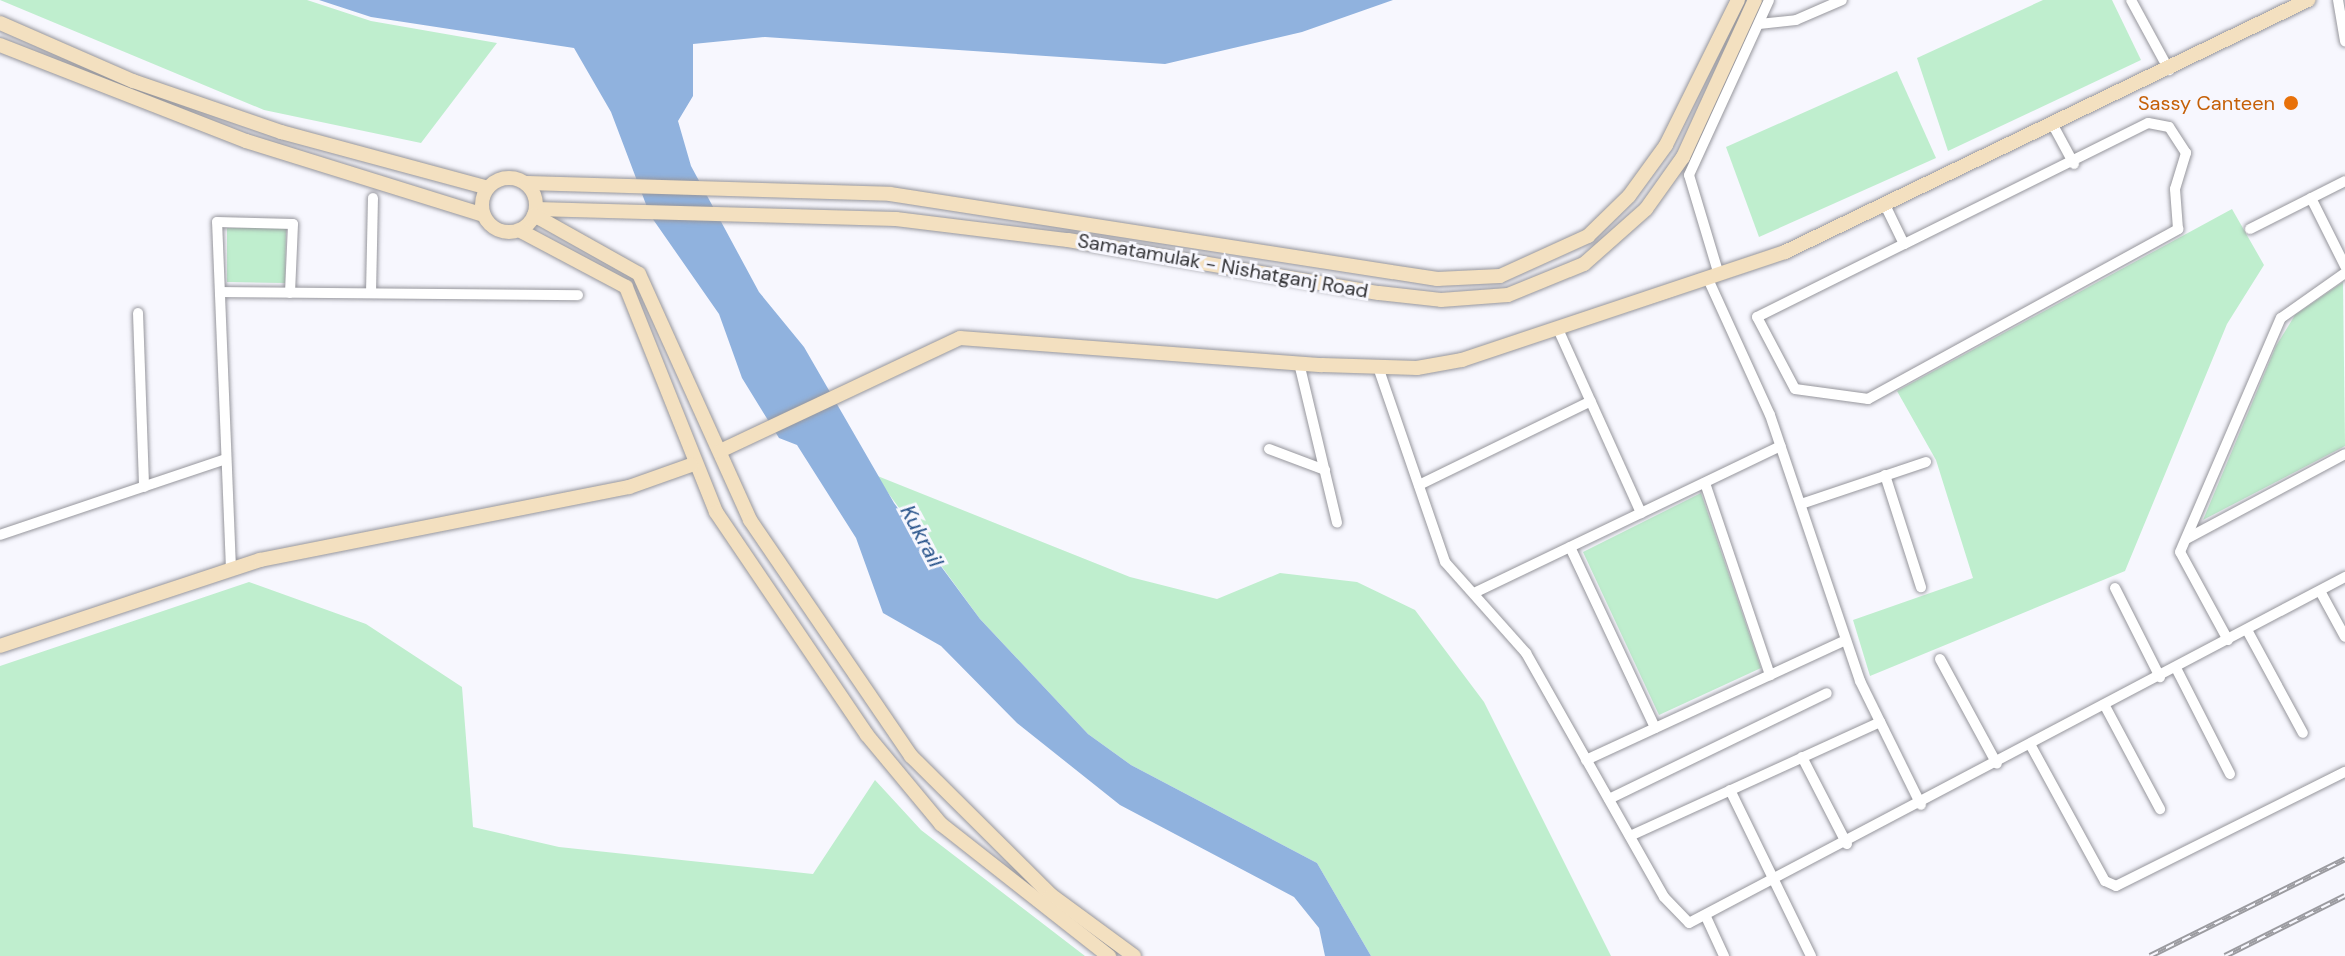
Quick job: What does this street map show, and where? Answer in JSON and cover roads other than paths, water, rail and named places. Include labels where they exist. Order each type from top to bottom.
[{"type":"street","name":"Samatamulak - Nishatganj Road","points":[[526,183],[890,194],[1437,279],[1500,276],[1588,236],[1629,196],[1666,145],[1738,0]]},
{"type":"street","name":"Samatamulak - Nishatganj Road","points":[[535,212],[709,210],[973,227],[1379,293],[1441,300],[1508,295],[1584,264],[1646,209],[1683,157],[1755,0]]},
{"type":"street","points":[[1769,0],[1689,175],[1713,277],[1781,446],[1846,640],[1880,722],[1921,805]]},
{"type":"street","points":[[1759,24],[1796,20],[1842,0]]},
{"type":"street","points":[[2131,0],[2169,70]]},
{"type":"street","points":[[724,450],[855,388],[926,348],[960,338],[1378,367],[1462,360],[1713,277],[1886,207],[2308,0]]},
{"type":"street","points":[[2338,0],[2345,41]]},
{"type":"street","points":[[0,23],[266,127],[488,188],[506,178],[526,183],[535,212],[639,274],[699,411],[724,450],[742,500],[911,756],[982,833],[1104,946]]},
{"type":"street","points":[[0,45],[246,141],[484,215],[498,230],[519,230],[626,287],[680,419],[691,465],[716,512],[867,735],[938,820],[1104,946],[1134,956]]},
{"type":"street","points":[[2148,123],[2169,127],[2186,153],[2173,203],[2178,229],[1868,399],[1795,389],[1757,317],[1904,244],[2074,164],[2148,123]]},
{"type":"street","points":[[2054,127],[2074,164]]},
{"type":"street","points":[[2250,229],[2345,181]]},
{"type":"street","points":[[484,215],[488,188]]},
{"type":"street","points":[[371,293],[373,198]]},
{"type":"street","points":[[2311,198],[2345,266]]},
{"type":"street","points":[[1886,207],[1904,244]]},
{"type":"street","points":[[519,230],[535,212]]},
{"type":"street","points":[[231,569],[217,222],[293,224],[290,293]]},
{"type":"street","points":[[2228,640],[2180,552],[2281,318],[2345,273]]},
{"type":"street","points":[[220,292],[578,295]]},
{"type":"street","points":[[138,313],[144,487]]},
{"type":"street","points":[[1558,329],[1641,513]]},
{"type":"street","points":[[1299,363],[1337,523]]},
{"type":"street","points":[[1378,367],[1445,562],[1526,653],[1630,836],[1683,919],[1707,919],[2345,577]]},
{"type":"street","points":[[1419,485],[1591,401]]},
{"type":"street","points":[[680,419],[699,411]]},
{"type":"street","points":[[1474,593],[1781,446]]},
{"type":"street","points":[[1269,449],[1325,470]]},
{"type":"street","points":[[2188,538],[2345,454]]},
{"type":"street","points":[[0,535],[226,459]]},
{"type":"street","points":[[1801,504],[1926,462]]},
{"type":"street","points":[[0,646],[231,569],[629,487],[691,465]]},
{"type":"street","points":[[1885,475],[1921,587]]},
{"type":"street","points":[[1705,483],[1770,675]]},
{"type":"street","points":[[716,512],[742,500]]},
{"type":"street","points":[[1570,547],[1655,728]]},
{"type":"street","points":[[2115,588],[2160,677]]},
{"type":"street","points":[[2320,591],[2345,637]]},
{"type":"street","points":[[2247,630],[2303,733]]},
{"type":"street","points":[[1586,760],[1846,640]]},
{"type":"street","points":[[1940,659],[1997,764]]},
{"type":"street","points":[[2176,668],[2230,774]]},
{"type":"street","points":[[1609,799],[1827,693]]},
{"type":"street","points":[[2105,706],[2160,809]]},
{"type":"street","points":[[1630,836],[1880,722]]},
{"type":"street","points":[[2031,746],[2105,881],[2116,886],[2345,772]]},
{"type":"street","points":[[1802,757],[1847,844]]},
{"type":"street","points":[[1730,790],[1811,956]]},
{"type":"street","points":[[1707,919],[1724,956]]},
{"type":"water","points":[[319,0],[1393,0],[1302,32],[1165,64],[765,37],[693,44],[693,96],[678,121],[691,166],[759,292],[804,347],[894,503],[980,619],[1088,734],[1131,765],[1317,863],[1371,956],[1325,956],[1319,928],[1294,897],[1120,805],[1017,723],[941,646],[883,613],[856,538],[797,445],[779,438],[742,378],[719,314],[650,215],[611,112],[574,48],[371,17]]},
{"type":"railway","points":[[2150,956],[2345,859]]},
{"type":"railway","points":[[2225,956],[2345,896]]},
{"type":"place","name":"Sassy Canteen","points":[[2291,103]]},
{"type":"water label","name":"Kukrail","points":[[922,536]]}]
